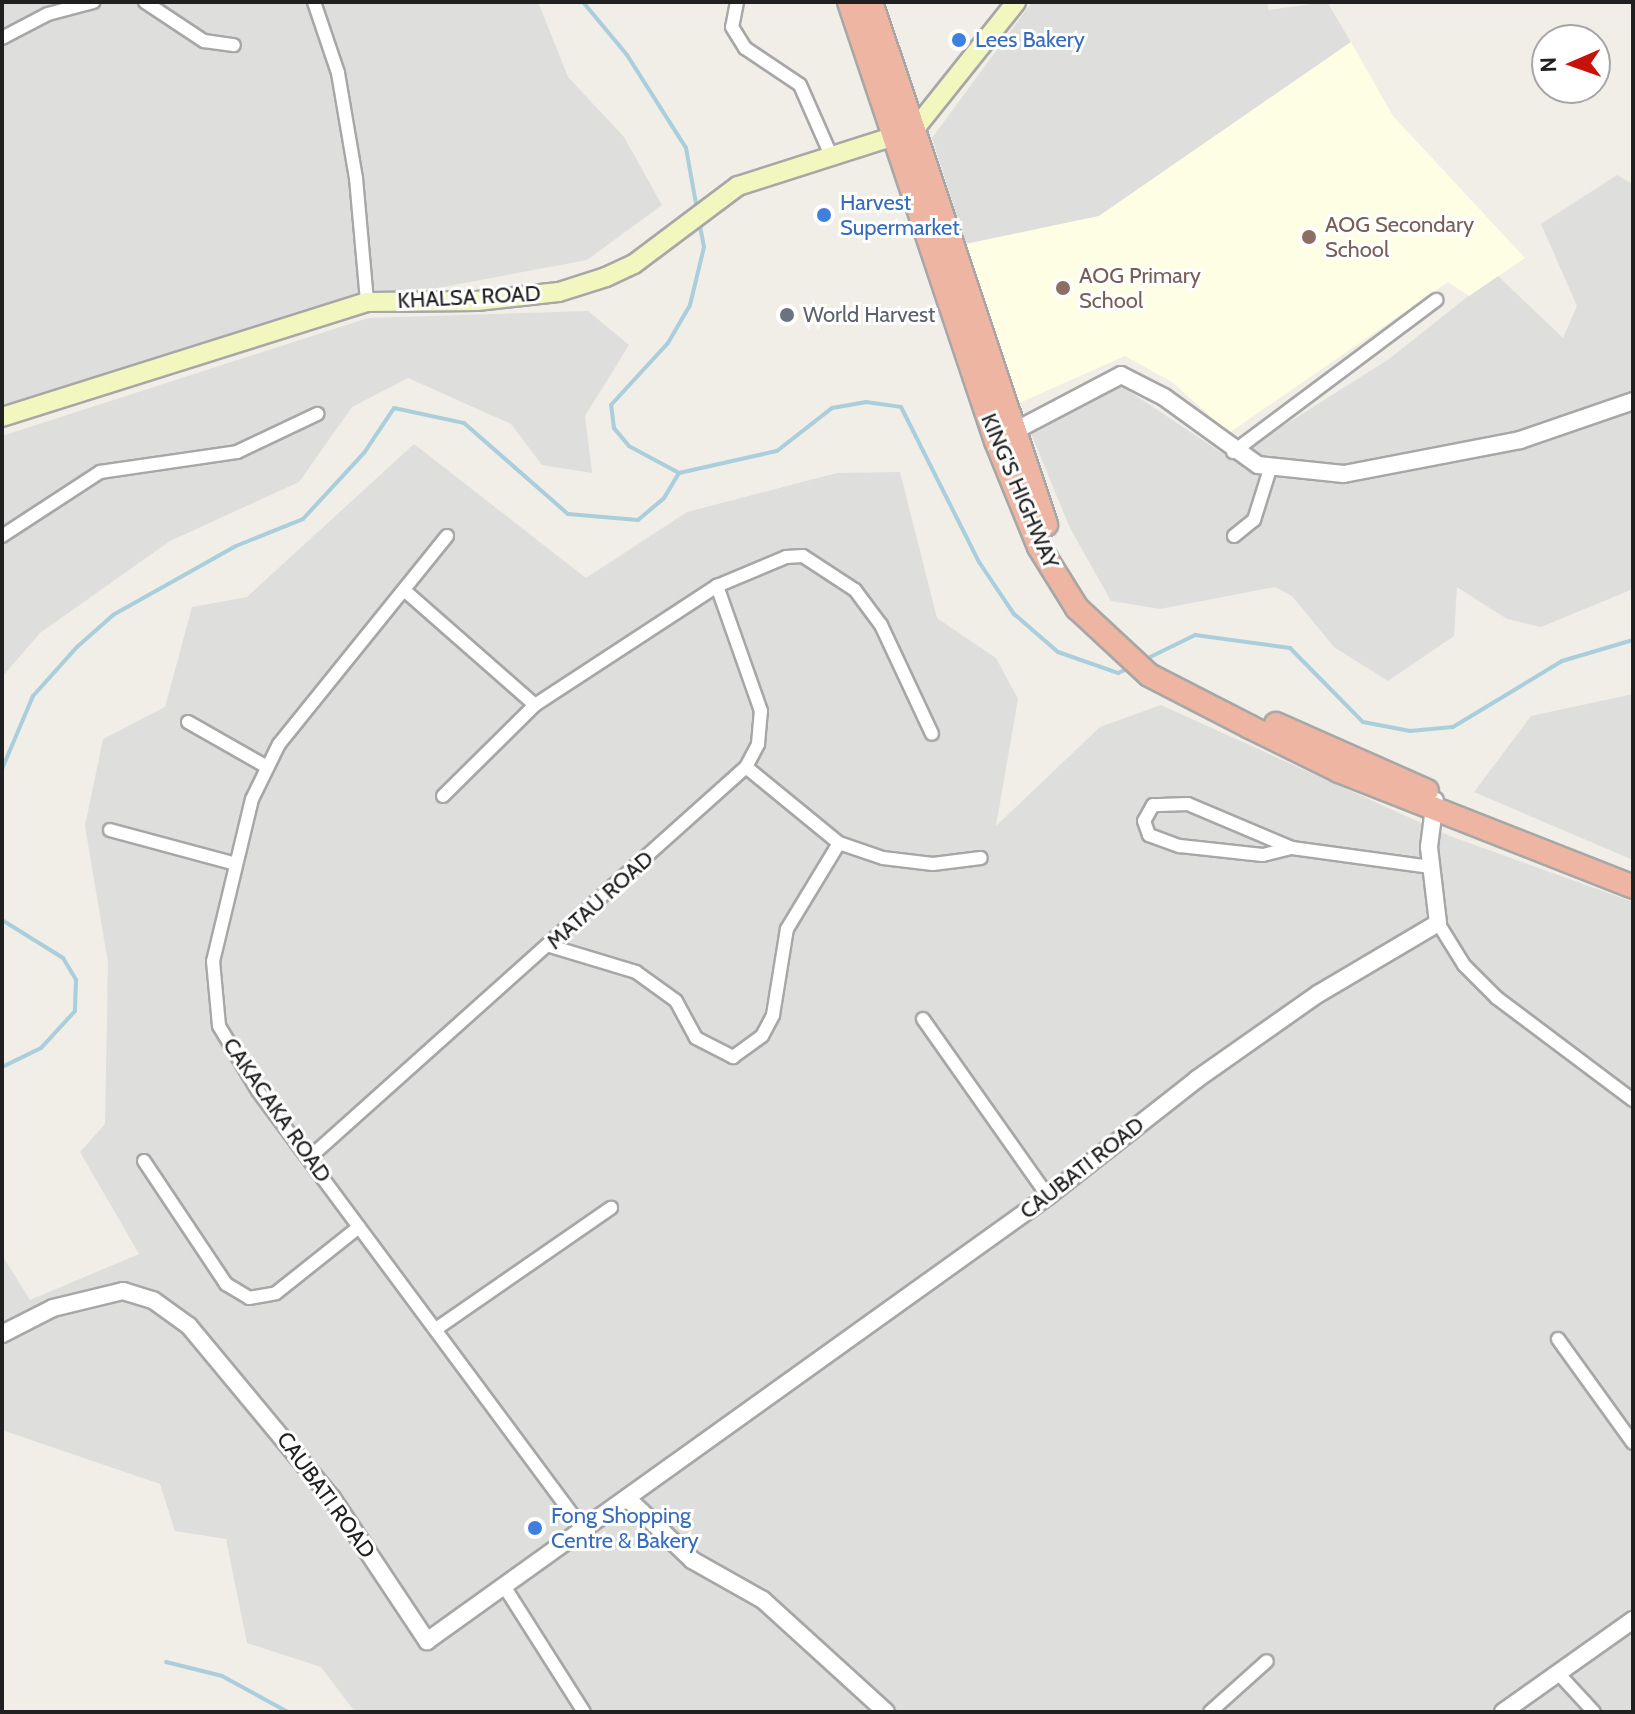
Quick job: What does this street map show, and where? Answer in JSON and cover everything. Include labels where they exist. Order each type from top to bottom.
[{"type":"highway","name":"KING'S HIGHWAY","points":[[849,2],[904,132]]},
{"type":"highway","name":"KING'S HIGHWAY","points":[[871,2],[904,132],[1004,437],[1068,570],[1134,656],[1155,671],[1339,771],[1633,872]]},
{"type":"highway","name":"KING'S HIGHWAY","points":[[1434,802],[1633,887]]},
{"type":"main road","points":[[904,132],[1016,2]]},
{"type":"main road","name":"KHALSA ROAD","points":[[2,417],[367,302],[559,292],[634,264],[698,212],[738,186],[830,153],[904,132]]},
{"type":"street","points":[[2,38],[48,14],[93,2]]},
{"type":"street","points":[[145,2],[204,41],[234,45]]},
{"type":"street","points":[[314,2],[338,73],[367,302]]},
{"type":"street","points":[[737,2],[732,27],[745,48],[800,85],[830,153]]},
{"type":"street","points":[[1233,452],[1419,319],[1436,300]]},
{"type":"street","points":[[1004,437],[1121,375],[1164,397],[1233,452],[1270,469],[1390,470],[1520,440],[1633,401]]},
{"type":"street","points":[[2,536],[100,472],[237,452],[317,414]]},
{"type":"street","points":[[1234,536],[1254,520],[1270,469]]},
{"type":"street","name":"CAKACAKA ROAD","points":[[447,536],[279,744],[267,767],[232,863],[213,961],[219,1026],[309,1158],[583,1529]]},
{"type":"street","points":[[443,796],[535,705],[717,586],[786,557],[803,556],[830,570],[881,625],[932,734]]},
{"type":"street","name":"MATAU ROAD","points":[[309,1158],[550,946],[746,767],[758,744],[761,711],[717,586]]},
{"type":"street","points":[[404,590],[535,705]]},
{"type":"street","points":[[188,722],[267,767]]},
{"type":"street","points":[[746,767],[839,843],[883,858],[933,864],[981,858]]},
{"type":"street","points":[[1434,802],[1431,867],[1438,923],[1464,965],[1497,998],[1633,1100]]},
{"type":"street","points":[[1292,848],[1263,855],[1180,846],[1149,835],[1144,821],[1153,805],[1188,804],[1292,848],[1431,867]]},
{"type":"street","points":[[110,830],[232,863]]},
{"type":"street","points":[[550,946],[636,972],[676,1001],[696,1038],[733,1057],[762,1036],[773,1015],[787,929],[839,843]]},
{"type":"street","name":"CAUBATI ROAD","points":[[2,1334],[53,1308],[98,1295],[123,1291],[153,1300],[223,1360],[332,1498],[427,1641],[1048,1196],[1311,999],[1438,923]]},
{"type":"street","points":[[923,1019],[1048,1196]]},
{"type":"street","points":[[144,1161],[226,1284],[249,1298],[276,1293],[359,1227]]},
{"type":"street","points":[[436,1329],[611,1208]]},
{"type":"street","points":[[1558,1339],[1633,1443]]},
{"type":"street","points":[[627,1498],[692,1560],[763,1600],[886,1712]]},
{"type":"street","points":[[504,1586],[584,1712]]},
{"type":"street","points":[[1503,1712],[1633,1620]]},
{"type":"street","points":[[1210,1712],[1267,1661]]},
{"type":"street","points":[[1558,1673],[1594,1712]]},
{"type":"shaded area","points":[[2,2],[538,2],[568,77],[624,137],[662,205],[587,260],[336,307],[2,412]]},
{"type":"shaded area","points":[[1032,2],[1267,2],[1269,10],[1327,2],[1351,42],[1099,216],[966,244],[932,138]]},
{"type":"shaded area","name":"AOG Secondary School","points":[[1351,42],[1393,116],[1525,258],[1469,296],[1448,282],[1229,433],[1172,382],[1125,356],[1015,405],[966,244],[1099,216]]},
{"type":"shaded area","points":[[1617,175],[1633,184],[1633,589],[1541,627],[1507,619],[1457,587],[1454,636],[1388,681],[1334,647],[1292,596],[1275,587],[1160,609],[1111,601],[1070,528],[1030,431],[1120,385],[1231,459],[1389,359],[1496,274],[1563,338],[1577,306],[1541,224]]},
{"type":"shaded area","points":[[588,311],[629,345],[585,416],[592,473],[542,465],[511,424],[408,378],[352,407],[299,482],[170,541],[40,633],[2,677],[2,436],[368,318]]},
{"type":"shaded area","points":[[414,444],[586,578],[687,512],[837,473],[900,472],[937,618],[996,658],[1018,699],[996,826],[1100,727],[1161,705],[1450,836],[1633,902],[1633,1712],[355,1712],[321,1667],[247,1643],[226,1539],[175,1531],[160,1484],[2,1430],[2,1255],[30,1300],[139,1254],[80,1152],[105,1124],[108,963],[85,826],[103,739],[165,707],[192,607],[247,597]]},
{"type":"shaded area","points":[[1633,694],[1633,860],[1474,792],[1531,716]]},
{"type":"waterway","points":[[583,2],[627,55],[686,148],[697,209]]},
{"type":"waterway","points":[[679,473],[629,446],[614,428],[611,405],[668,343],[690,305],[704,247],[699,222]]},
{"type":"waterway","points":[[2,769],[33,696],[77,647],[113,615],[236,546],[303,519],[364,453],[394,408],[464,423],[568,514],[638,520],[664,498],[679,473],[777,451],[832,408],[866,402],[901,407],[979,562],[1014,614],[1058,652],[1118,673],[1129,668]]},
{"type":"waterway","points":[[1144,660],[1195,635],[1290,648],[1363,722],[1410,731],[1453,727],[1562,661],[1633,640]]},
{"type":"waterway","points":[[2,920],[63,958],[76,980],[75,1011],[41,1048],[2,1067]]},
{"type":"waterway","points":[[166,1662],[222,1676],[288,1712]]},
{"type":"place","name":"Lees Bakery","points":[[959,40]]},
{"type":"place","name":"Harvest Supermarket","points":[[824,215]]},
{"type":"place","name":"AOG Secondary School","points":[[1309,237]]},
{"type":"place","name":"AOG Primary School","points":[[1063,288]]},
{"type":"place","name":"World Harvest","points":[[787,315]]},
{"type":"place","name":"Fong Shopping Centre & Bakery","points":[[535,1528]]}]
